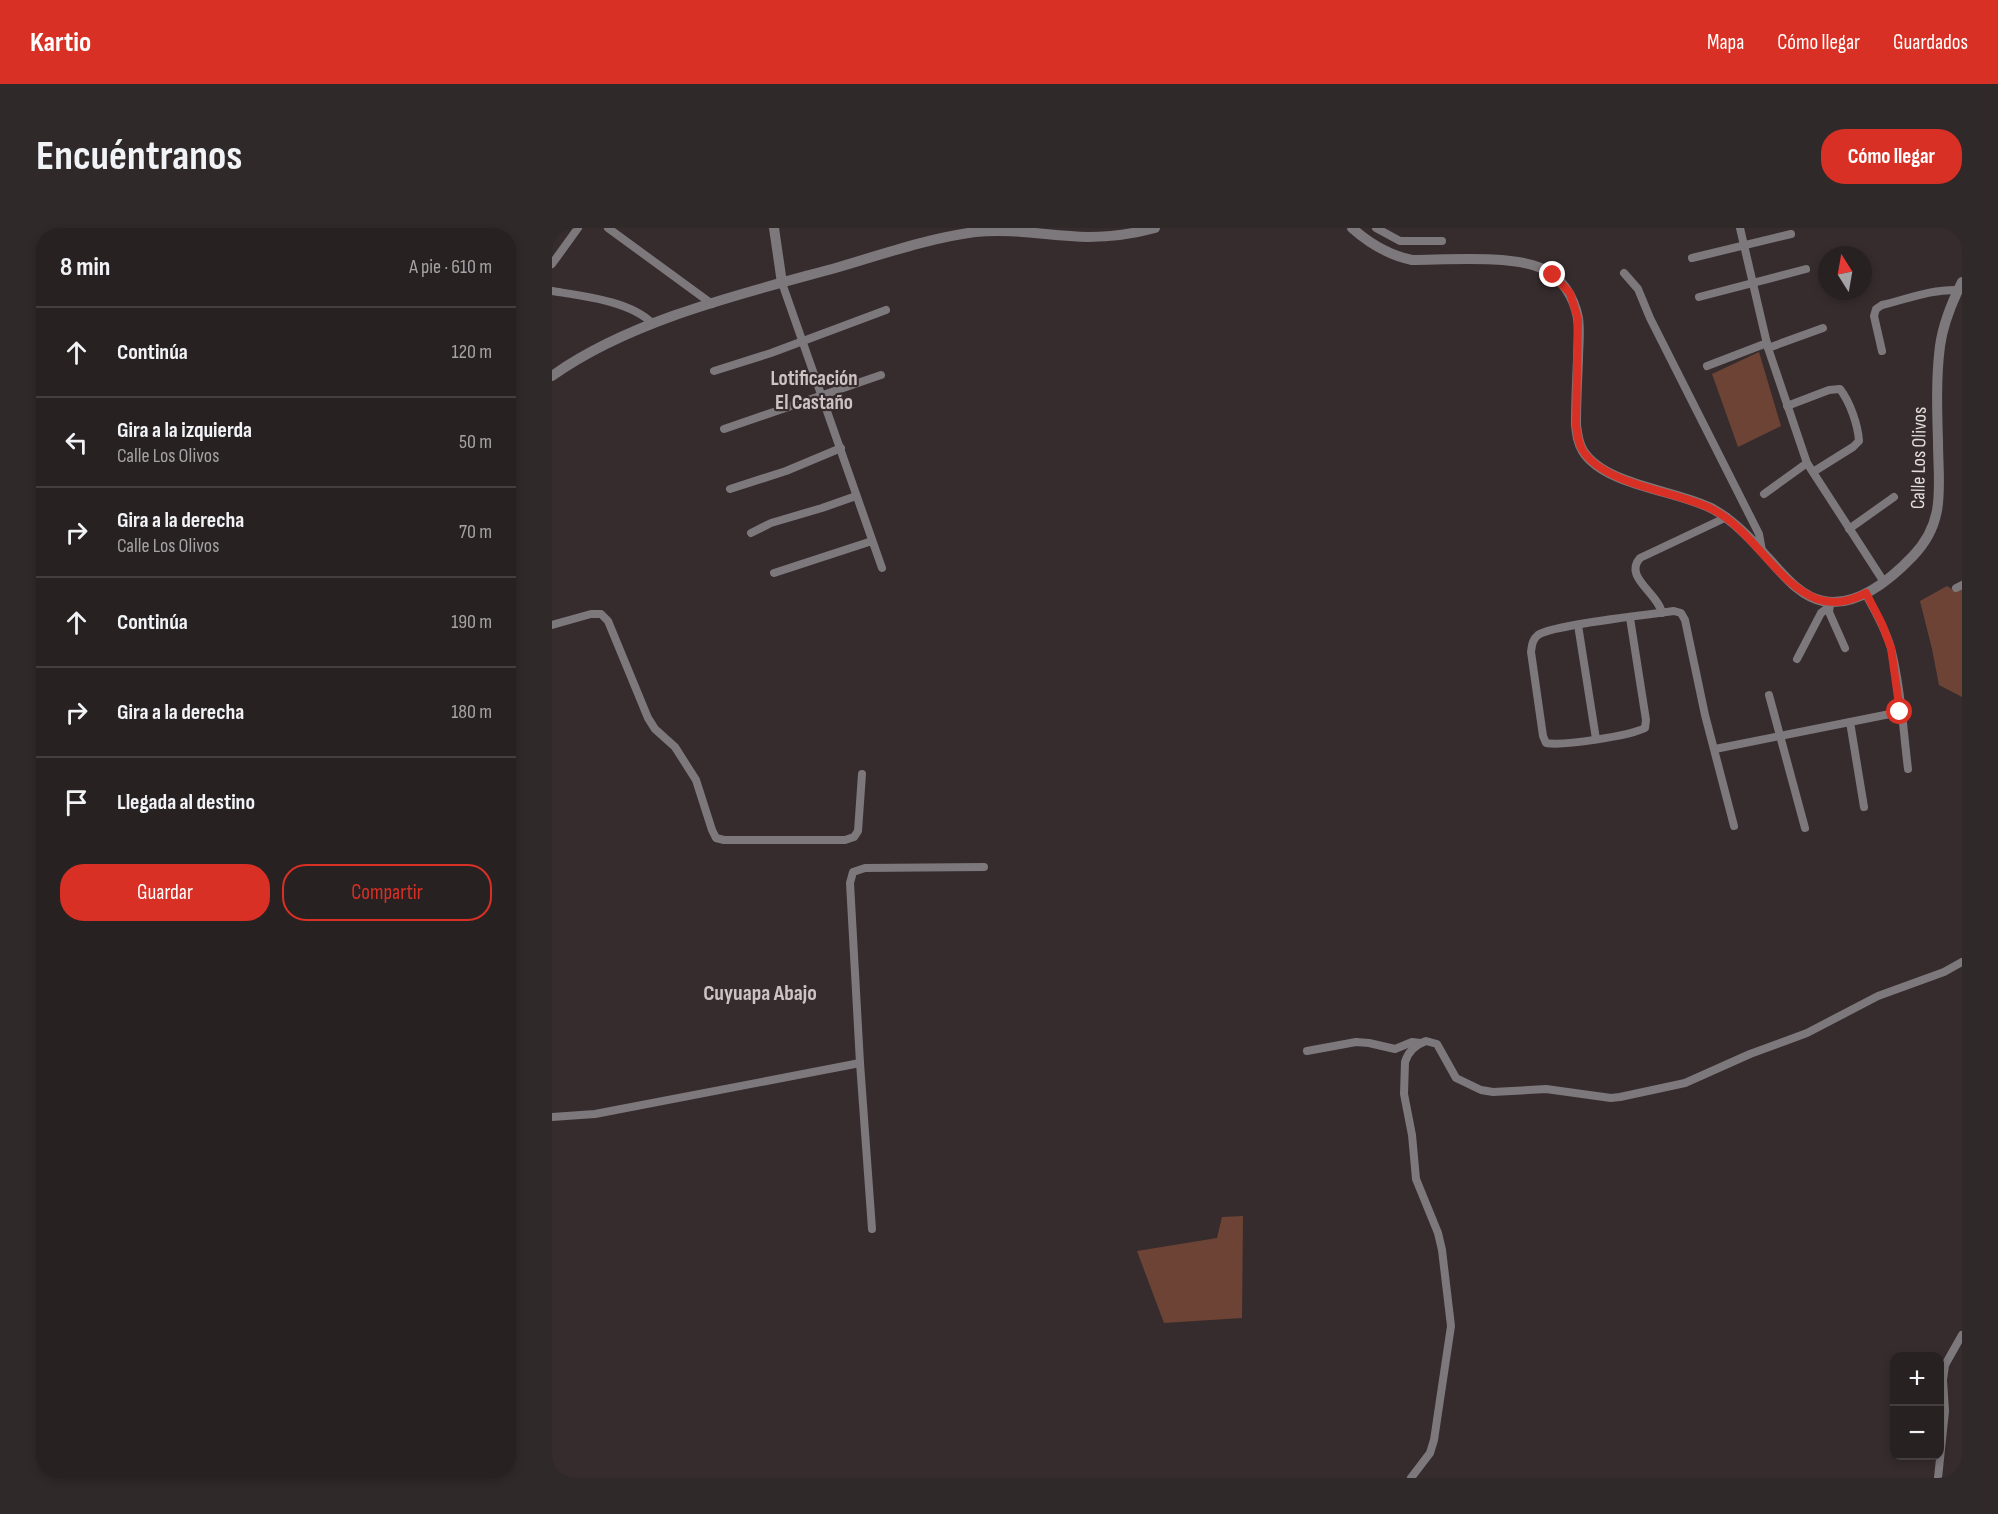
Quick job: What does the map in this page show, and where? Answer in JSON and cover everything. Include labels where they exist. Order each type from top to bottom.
[{"type":"street","points":[[552,264],[578,228]]},
{"type":"street","points":[[608,228],[712,304]]},
{"type":"street","points":[[774,228],[782,282],[801,342],[841,448],[882,568]]},
{"type":"street","points":[[552,376],[605,346],[653,324],[782,282],[935,240],[975,232],[1010,229],[1066,231],[1084,237],[1116,236],[1155,228]]},
{"type":"street","points":[[1352,228],[1372,244],[1397,256],[1412,260],[1509,261],[1543,268],[1553,275],[1570,293],[1578,319],[1576,425],[1582,450],[1590,460],[1601,469],[1617,476],[1709,507],[1727,517],[1796,588],[1830,604]]},
{"type":"street","points":[[1376,228],[1400,241],[1442,241]]},
{"type":"street","points":[[1740,228],[1768,345],[1807,463],[1884,582]]},
{"type":"street","points":[[1692,258],[1791,234]]},
{"type":"street","points":[[1699,297],[1806,269]]},
{"type":"street","points":[[1624,273],[1638,289],[1650,318],[1759,534],[1762,551]]},
{"type":"street","points":[[1882,351],[1874,316],[1876,309],[1882,305],[1960,286]]},
{"type":"street","name":"Calle Los Olivos","points":[[1830,604],[1856,598],[1884,582],[1924,545],[1935,521],[1939,505],[1940,479],[1938,443],[1940,346],[1948,313],[1960,286]]},
{"type":"street","points":[[552,291],[587,296],[633,310],[653,324]]},
{"type":"street","points":[[714,371],[886,310]]},
{"type":"street","points":[[1707,366],[1823,328]]},
{"type":"street","points":[[724,429],[881,375]]},
{"type":"street","points":[[1787,406],[1830,390],[1840,389],[1845,396],[1859,441],[1814,472]]},
{"type":"street","points":[[730,489],[786,471],[841,448]]},
{"type":"street","points":[[1764,494],[1807,463]]},
{"type":"street","points":[[751,533],[771,523],[856,496]]},
{"type":"street","points":[[1849,528],[1894,498]]},
{"type":"street","points":[[1662,613],[1658,600],[1637,578],[1634,571],[1635,564],[1640,558],[1727,517]]},
{"type":"street","points":[[774,573],[872,541]]},
{"type":"street","points":[[1866,593],[1891,648],[1908,769]]},
{"type":"street","points":[[1830,604],[1831,618],[1845,648]]},
{"type":"street","points":[[1797,659],[1821,613],[1830,604]]},
{"type":"street","points":[[1630,618],[1646,720],[1645,728],[1638,732],[1596,739],[1546,743],[1543,736],[1531,652],[1532,642],[1539,634],[1578,625],[1674,611],[1681,613],[1685,620],[1705,715],[1734,826]]},
{"type":"street","points":[[552,625],[591,614],[601,614],[608,621],[648,718],[655,729],[675,747],[696,780],[716,838],[724,840],[845,840],[854,837],[858,831],[862,774]]},
{"type":"street","points":[[1578,625],[1596,739]]},
{"type":"street","points":[[1769,694],[1805,828]]},
{"type":"street","points":[[1715,749],[1900,712]]},
{"type":"street","points":[[1850,722],[1864,807]]},
{"type":"street","points":[[872,1229],[850,884],[854,872],[865,868],[984,867]]},
{"type":"street","points":[[1306,1051],[1356,1042],[1395,1049],[1412,1042],[1432,1041],[1437,1044],[1456,1078],[1481,1090],[1493,1092],[1546,1089],[1611,1098],[1620,1097],[1685,1083],[1750,1054],[1808,1033],[1878,996],[1944,972],[1962,962]]},
{"type":"street","points":[[1412,1478],[1430,1453],[1434,1440],[1451,1326],[1442,1250],[1416,1179],[1412,1136],[1404,1094],[1405,1062],[1407,1056],[1420,1043]]},
{"type":"street","points":[[552,1117],[595,1114],[860,1063]]},
{"type":"street","points":[[1938,1478],[1945,1411],[1943,1380],[1945,1365],[1962,1335]]},
{"type":"shaded area","points":[[1759,352],[1781,426],[1738,447],[1712,374]]},
{"type":"shaded area","points":[[1947,586],[1955,591],[1962,589],[1962,697],[1939,685],[1920,601]]},
{"type":"shaded area","points":[[1243,1216],[1242,1318],[1164,1323],[1137,1251],[1217,1238],[1222,1217]]},
{"type":"district","name":"Lotificación El Castaño","points":[[814,390]]},
{"type":"district","name":"Cuyuapa Abajo","points":[[760,993]]},
{"type":"route","points":[[1553,275],[1570,293],[1578,319],[1576,425],[1582,450],[1601,469],[1709,507],[1727,517],[1796,588],[1815,598],[1832,602],[1845,601],[1866,593],[1891,648],[1900,712]]}]
